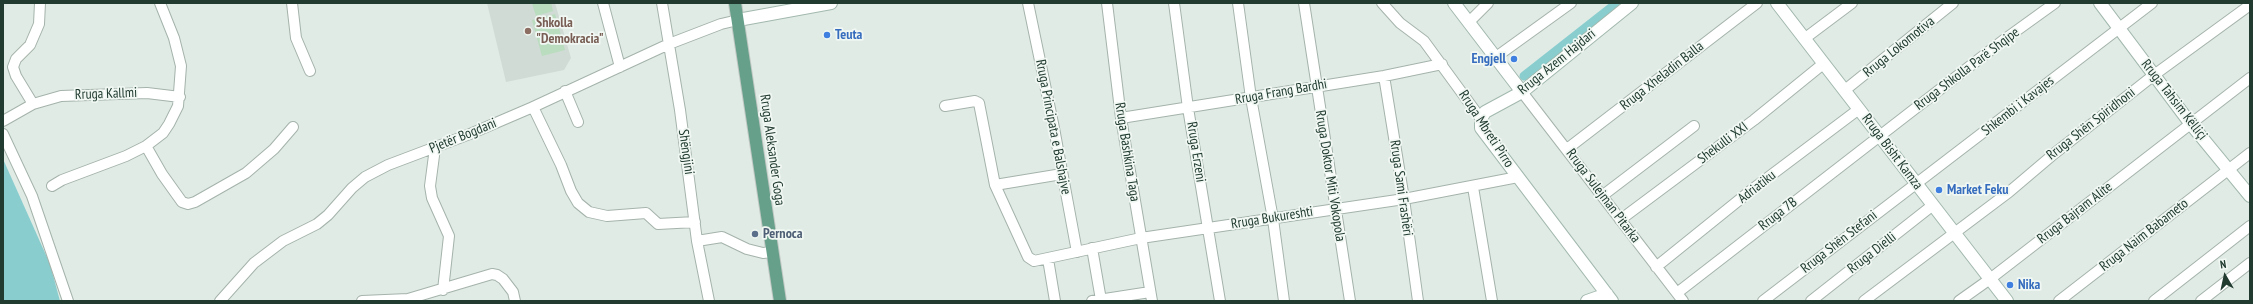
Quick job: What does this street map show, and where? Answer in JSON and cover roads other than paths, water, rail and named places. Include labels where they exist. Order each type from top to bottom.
[{"type":"main road","name":"Rruga Aleksander Goga","points":[[735,3],[780,301]]},
{"type":"street","points":[[33,104],[16,76],[13,67],[16,59],[30,45],[40,24],[40,3]]},
{"type":"street","points":[[52,186],[62,180],[126,156],[146,146],[163,133],[169,124],[178,106],[180,97],[181,66],[178,52],[160,3]]},
{"type":"street","points":[[292,3],[296,38],[310,71]]},
{"type":"street","points":[[603,3],[620,67]]},
{"type":"street","name":"Shëngjini","points":[[662,3],[697,241],[709,301]]},
{"type":"street","points":[[738,20],[831,3]]},
{"type":"street","name":"Rruga Principata e Balshajve","points":[[1028,3],[1077,252]]},
{"type":"street","name":"Rruga Bashkina Taga","points":[[1107,3],[1121,118],[1151,296]]},
{"type":"street","name":"Rruga Erzeni","points":[[1174,3],[1188,108],[1220,301]]},
{"type":"street","points":[[1238,3],[1251,98],[1273,219],[1284,301]]},
{"type":"street","name":"Rruga Doktor Miti Vokopola","points":[[1304,3],[1350,301]]},
{"type":"street","name":"Rruga Mbreti Pirro","points":[[1382,3],[1400,23],[1424,41],[1442,64],[1481,119],[1484,132],[1610,297]]},
{"type":"street","points":[[1454,3],[1522,92]]},
{"type":"street","points":[[1469,22],[1488,3]]},
{"type":"street","points":[[1496,57],[1571,3]]},
{"type":"street","name":"Rruga Azem Hajdari","points":[[1481,119],[1485,112],[1522,92],[1632,3]]},
{"type":"street","name":"Rruga Xheladin Balla","points":[[1567,149],[1757,3]]},
{"type":"street","name":"Rruga Bisht Kamza","points":[[1777,3],[1823,64],[1880,135],[2006,301]]},
{"type":"street","points":[[1804,39],[1852,3]]},
{"type":"street","name":"Rruga Lokomotiva","points":[[1845,90],[1953,3]]},
{"type":"street","name":"Rruga Shkolla Parë Shqipe","points":[[1880,135],[2055,3]]},
{"type":"street","name":"Rruga Tahsim Këlliçi","points":[[2100,3],[2190,123],[2250,196]]},
{"type":"street","name":"Shkembi i Kavajes","points":[[1916,182],[1966,148],[2017,106],[2152,3]]},
{"type":"street","name":"Rruga Shën Spiridhoni","points":[[1864,301],[2009,192],[2055,153],[2154,75],[2250,5]]},
{"type":"street","name":"Pjetër Bogdani","points":[[220,301],[254,263],[283,241],[328,216],[352,188],[365,177],[388,165],[435,148],[533,107],[669,44],[721,24],[738,20]]},
{"type":"street","name":"Rruga Frang Bardhi","points":[[1121,118],[1384,76],[1442,64]]},
{"type":"street","name":"Shekulli XXI","points":[[1620,220],[1754,120],[1823,64]]},
{"type":"street","name":"Rruga Sami Frashëri","points":[[1384,76],[1404,199],[1418,301]]},
{"type":"street","name":"Rruga Bajram Alite","points":[[1959,301],[1990,279],[2250,78]]},
{"type":"street","points":[[565,91],[578,122]]},
{"type":"street","name":"Rruga Sulejman Pitarka","points":[[1522,92],[1680,297]]},
{"type":"street","name":"Rruga Kallmi","points":[[3,121],[33,104],[61,96],[147,93],[180,97]]},
{"type":"street","points":[[945,106],[975,101],[979,103],[995,185],[1062,174]]},
{"type":"street","points":[[533,107],[561,165],[571,191],[578,203],[589,212],[607,216],[646,212],[658,224],[695,222]]},
{"type":"street","name":"Adriatiku","points":[[1656,267],[1754,188],[1859,109]]},
{"type":"street","points":[[1602,196],[1694,126]]},
{"type":"street","points":[[146,146],[162,174],[182,202],[188,204],[195,202],[246,173],[274,149],[293,127]]},
{"type":"street","points":[[3,134],[32,196],[68,301]]},
{"type":"street","name":"Rruga 7B","points":[[1680,297],[1880,135]]},
{"type":"street","points":[[435,148],[430,186],[432,198],[449,236],[443,290]]},
{"type":"street","name":"Rruga Naim Babameto","points":[[2059,301],[2250,153]]},
{"type":"street","name":"Rruga Bukureshti","points":[[995,185],[1028,257],[1034,261],[1141,238],[1273,219],[1335,208],[1404,199],[1473,187],[1518,177]]},
{"type":"street","name":"Rruga Shën Stefani","points":[[1763,301],[1916,182]]},
{"type":"street","points":[[1473,187],[1492,301]]},
{"type":"street","name":"Rruga Dielli","points":[[1810,301],[1933,205]]},
{"type":"street","points":[[2154,301],[2250,226]]},
{"type":"street","points":[[697,241],[722,237],[747,249],[763,253],[772,252]]},
{"type":"street","points":[[1092,248],[1096,300],[1151,296]]},
{"type":"street","points":[[1048,259],[1055,301]]},
{"type":"street","points":[[2201,301],[2250,263]]},
{"type":"street","points":[[362,301],[408,300],[482,277],[497,275],[513,292],[515,301]]},
{"type":"street","points":[[1587,301],[1610,297]]},
{"type":"water","points":[[3,159],[50,264],[60,301],[3,301]]},
{"type":"waterway","points":[[1524,76],[1617,3]]},
{"type":"place","name":"Shkolla \"Demokracia\"","points":[[528,31]]},
{"type":"place","name":"Teuta","points":[[827,35]]},
{"type":"place","name":"Engjell","points":[[1514,59]]},
{"type":"place","name":"Market Feku","points":[[1939,190]]},
{"type":"place","name":"Pernoca","points":[[755,234]]},
{"type":"place","name":"Nika","points":[[2010,285]]}]
